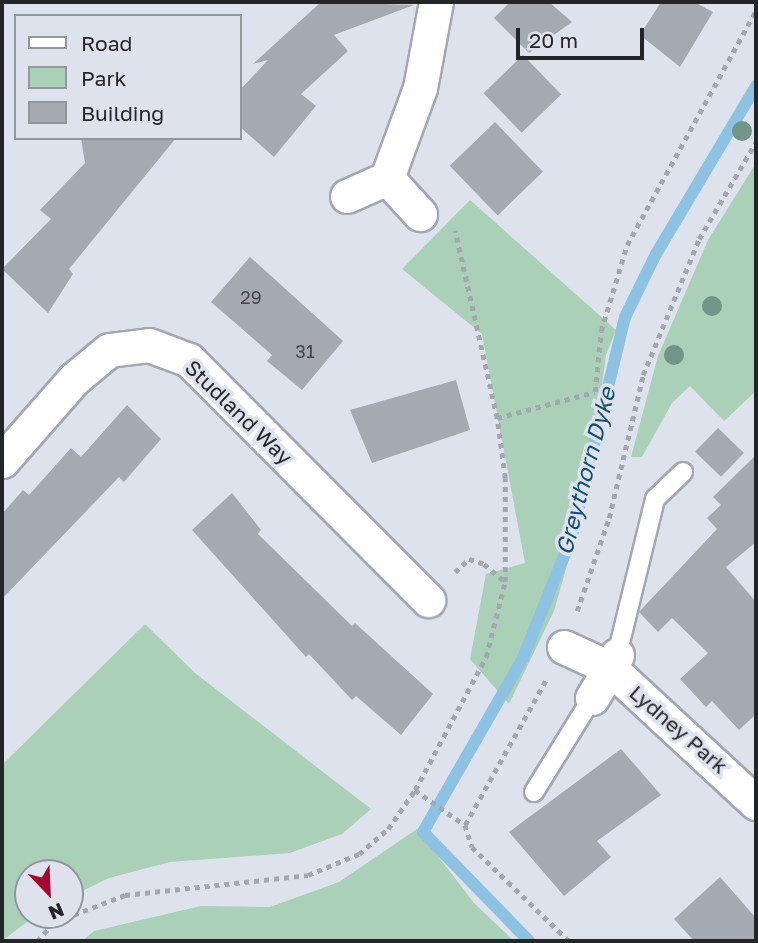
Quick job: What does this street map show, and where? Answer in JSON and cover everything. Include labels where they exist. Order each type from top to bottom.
[{"type":"street","points":[[347,196],[387,178],[420,88],[436,2]]},
{"type":"street","points":[[387,178],[420,215]]},
{"type":"street","name":"Studland Way","points":[[2,461],[74,379],[109,350],[149,345],[189,360],[428,600]]},
{"type":"street","name":"Lydney Park","points":[[564,647],[613,661],[756,803]]},
{"type":"street","points":[[592,698],[613,661]]},
{"type":"lane","points":[[613,661],[655,499],[683,472]]},
{"type":"lane","points":[[534,792],[592,698]]},
{"type":"path","points":[[497,418],[595,392],[601,331],[627,245],[756,10]]},
{"type":"path","points":[[465,825],[564,647],[609,517],[643,374],[699,239],[756,142]]},
{"type":"path","points":[[37,941],[55,922],[125,895],[308,875],[359,854],[388,830],[415,790],[486,657],[505,582],[505,478],[497,418],[455,229],[420,215]]},
{"type":"path","points":[[428,600],[447,594],[456,570],[469,559],[485,564],[505,582]]},
{"type":"path","points":[[415,790],[465,825],[472,847],[569,941]]},
{"type":"green space","points":[[756,163],[756,391],[724,421],[690,386],[672,403],[642,457],[631,457],[658,356],[708,240]]},
{"type":"green space","points":[[470,200],[616,330],[606,355],[586,499],[554,611],[509,704],[470,659],[486,574],[525,563],[482,334],[402,269]]},
{"type":"green space","points":[[145,624],[195,673],[371,809],[342,834],[290,853],[170,862],[109,878],[84,890],[84,859],[14,859],[14,929],[18,929],[2,941],[2,765]]},
{"type":"green space","points":[[417,829],[474,903],[514,941],[82,941],[94,931],[201,906],[270,907],[339,882]]},
{"type":"building","points":[[321,2],[414,5],[334,35],[348,51],[301,94],[316,106],[274,157],[242,129],[242,88],[268,60],[253,64]]},
{"type":"building","points":[[510,2],[549,2],[572,22],[529,53],[494,18]]},
{"type":"building","points":[[661,2],[694,2],[713,12],[680,67],[640,35]]},
{"type":"building","points":[[523,55],[561,95],[522,133],[483,93]]},
{"type":"building","points":[[495,122],[543,172],[498,215],[450,166]]},
{"type":"building","points":[[81,140],[174,140],[69,269],[73,274],[48,313],[2,269],[51,219],[40,210],[85,163]]},
{"type":"building","points":[[250,257],[343,341],[302,390],[267,361],[272,355],[211,302]]},
{"type":"building","points":[[456,380],[470,430],[372,463],[350,410]]},
{"type":"building","points":[[127,405],[161,439],[124,482],[119,477],[2,599],[2,514],[23,490],[29,495],[71,448],[81,457]]},
{"type":"building","points":[[718,428],[744,453],[721,477],[695,452]]},
{"type":"building","points":[[756,455],[756,542],[726,567],[756,602],[756,714],[739,730],[712,701],[706,707],[680,679],[708,653],[672,618],[658,632],[639,612],[717,529],[707,518],[721,505],[713,497]]},
{"type":"building","points":[[232,493],[261,530],[258,534],[352,626],[355,623],[433,694],[401,735],[356,696],[352,700],[309,654],[306,657],[192,530]]},
{"type":"building","points":[[621,749],[661,795],[597,841],[611,857],[564,896],[509,832]]},
{"type":"building","points":[[720,877],[756,918],[756,941],[694,941],[674,919]]},
{"type":"waterway","name":"Greythorn Dyke","points":[[529,941],[423,832],[523,658],[572,536],[625,317],[656,254],[756,86]]}]
